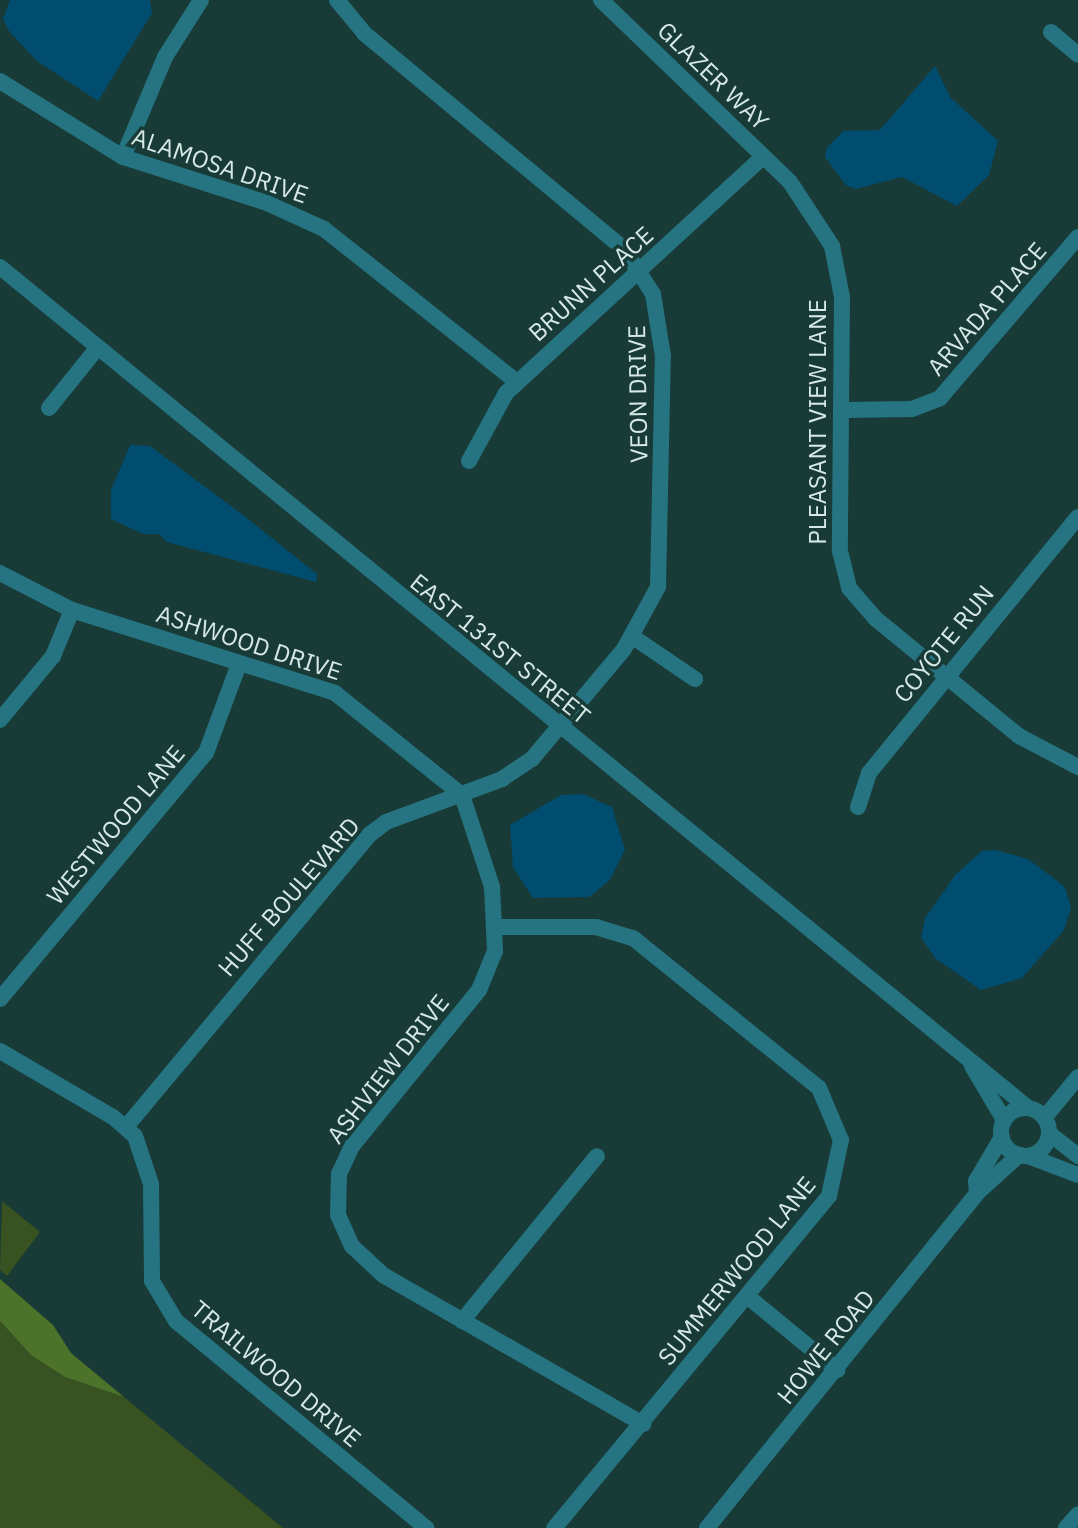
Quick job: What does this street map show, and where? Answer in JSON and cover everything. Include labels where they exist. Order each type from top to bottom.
[{"type":"street","points":[[123,157],[165,57],[201,0]]},
{"type":"street","name":"VEON DRIVE","points":[[337,0],[365,34],[611,238],[639,271],[653,295],[663,338],[661,564],[654,597],[633,637],[559,727]]},
{"type":"street","name":"GLAZER WAY","points":[[601,0],[763,157]]},
{"type":"street","points":[[1051,32],[1078,55]]},
{"type":"street","name":"ALAMOSA DRIVE","points":[[0,81],[123,157],[267,203],[324,229],[517,383]]},
{"type":"street","name":"BRUNN PLACE","points":[[469,461],[517,383],[763,157]]},
{"type":"street","name":"PLEASANT VIEW LANE","points":[[763,157],[801,193],[832,246],[842,297],[840,551],[849,588],[876,619],[1019,736],[1078,767]]},
{"type":"street","name":"ARVADA PLACE","points":[[843,410],[912,409],[940,398],[1078,237]]},
{"type":"street","name":"EAST 131ST STREET","points":[[0,267],[972,1066],[1027,1107]]},
{"type":"street","points":[[49,408],[98,347]]},
{"type":"street","name":"COYOTE RUN","points":[[858,807],[869,773],[1078,517]]},
{"type":"street","name":"ASHWOOD DRIVE","points":[[0,573],[72,610],[347,699],[461,795]]},
{"type":"street","points":[[0,720],[53,656],[72,610]]},
{"type":"street","points":[[633,637],[695,679]]},
{"type":"street","name":"WESTWOOD LANE","points":[[0,999],[206,753],[239,664]]},
{"type":"street","name":"HUFF BOULEVARD","points":[[126,1127],[369,835],[386,822],[461,795],[519,770],[559,727]]},
{"type":"street","name":"ASHVIEW DRIVE","points":[[461,795],[479,836],[496,927],[495,951],[479,990],[352,1146],[337,1189],[344,1233],[361,1257],[462,1321],[643,1424]]},
{"type":"street","name":"SUMMERWOOD LANE","points":[[496,927],[596,928],[633,938],[829,1101],[841,1140],[837,1178],[747,1296],[554,1528]]},
{"type":"street","name":"TRAILWOOD DRIVE","points":[[0,1051],[126,1127],[148,1164],[150,1266],[165,1308],[426,1528]]},
{"type":"street","name":"EAST 131ST STREET","points":[[972,1066],[1004,1119]]},
{"type":"street","points":[[1045,1117],[1078,1077]]},
{"type":"street","points":[[1024,1155],[1042,1149],[1049,1134],[1045,1117],[1027,1107],[1004,1119],[1002,1137],[1024,1155],[1078,1175]]},
{"type":"street","points":[[1049,1134],[1078,1156]]},
{"type":"street","name":"HOWE ROAD","points":[[977,1193],[976,1181],[1002,1137]]},
{"type":"street","name":"HOWE ROAD","points":[[707,1528],[977,1193],[1024,1155]]},
{"type":"street","points":[[462,1321],[597,1156]]},
{"type":"street","points":[[747,1296],[837,1370]]},
{"type":"street","points":[[1066,1528],[1078,1514]]},
{"type":"green space","points":[[2,1201],[40,1232],[7,1276],[0,1270]]},
{"type":"green space","points":[[0,1279],[53,1325],[71,1353],[124,1397],[65,1377],[32,1356],[0,1321]]},
{"type":"green space","points":[[0,1321],[32,1356],[65,1377],[124,1397],[283,1528],[0,1528]]},
{"type":"water","points":[[10,0],[150,0],[152,13],[98,101],[37,61],[9,31],[3,19]]},
{"type":"water","points":[[935,66],[950,97],[998,141],[989,175],[957,206],[902,177],[856,189],[846,185],[825,157],[826,149],[843,131],[880,130]]},
{"type":"water","points":[[130,445],[150,446],[317,574],[316,582],[167,542],[159,534],[143,534],[111,519],[111,490]]},
{"type":"water","points":[[583,794],[612,807],[625,850],[609,881],[589,897],[533,898],[513,867],[510,825],[561,795]]},
{"type":"water","points":[[995,850],[1028,859],[1052,877],[1065,887],[1071,908],[1064,930],[1022,978],[981,990],[935,958],[921,937],[925,918],[956,874],[982,851]]}]
